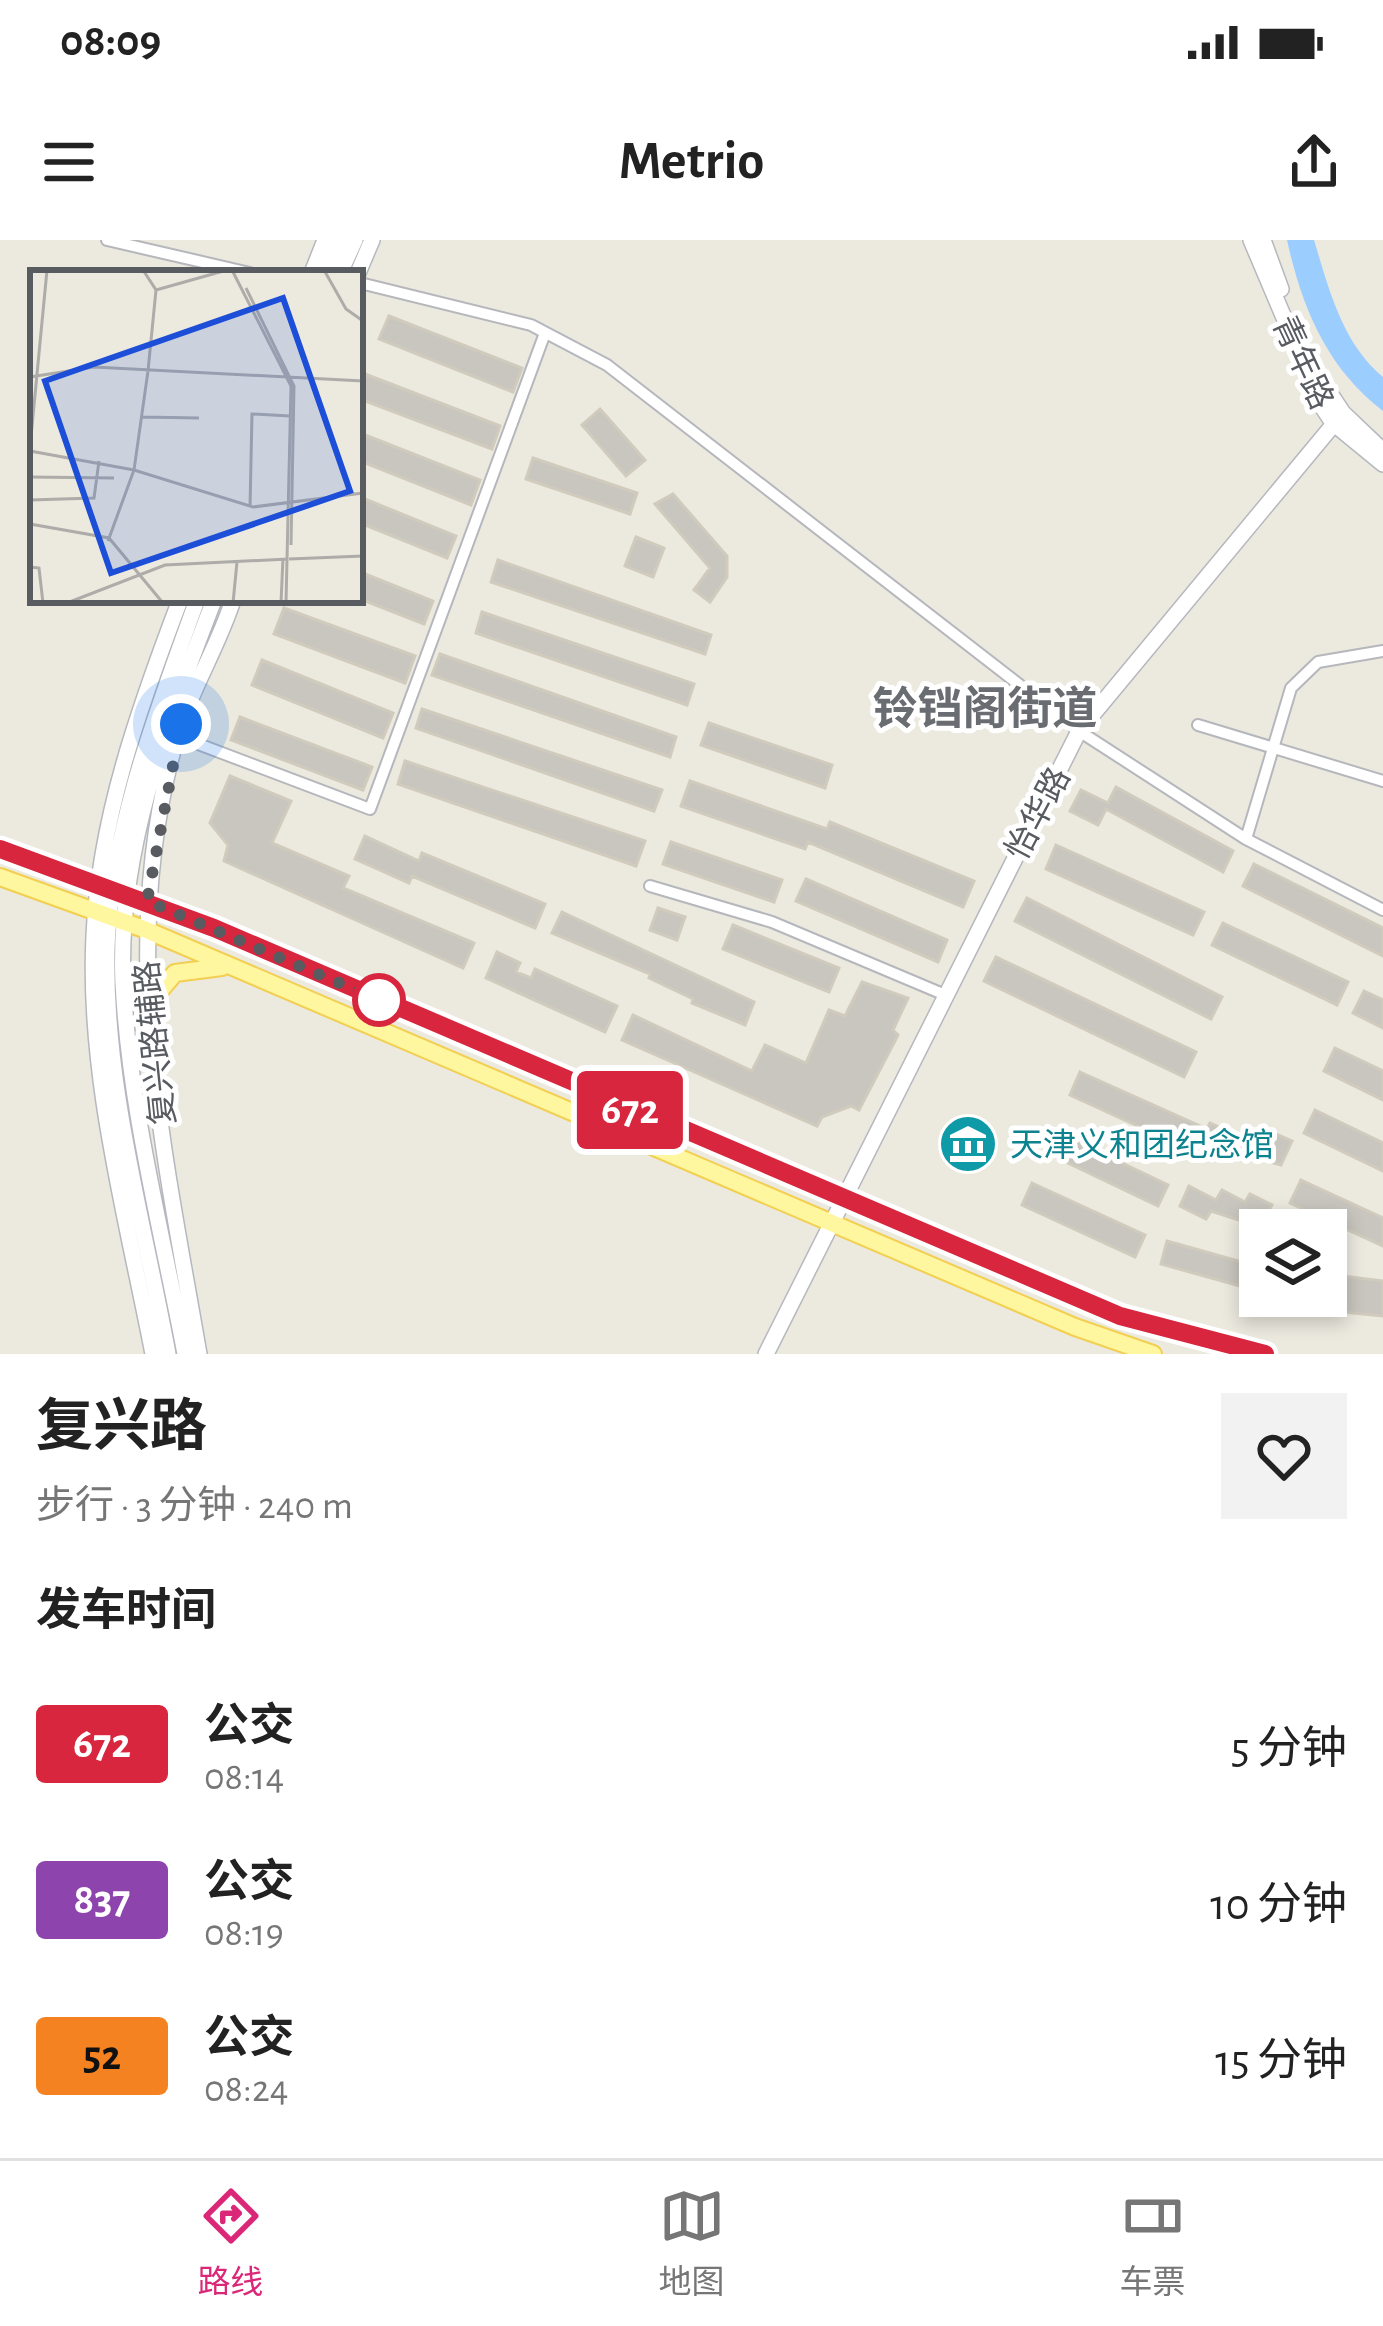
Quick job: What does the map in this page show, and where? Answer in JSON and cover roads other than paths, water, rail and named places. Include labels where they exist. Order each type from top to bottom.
[{"type":"main road","points":[[0,849],[123,892],[1120,1316],[1265,1354]]},
{"type":"main road","points":[[0,877],[144,929],[1075,1327],[1153,1354]]},
{"type":"main road","points":[[148,1024],[158,993],[176,973],[201,966],[244,971]]},
{"type":"street","points":[[107,240],[237,270]]},
{"type":"street","points":[[313,270],[325,240]]},
{"type":"street","points":[[327,270],[340,240]]},
{"type":"street","points":[[341,270],[355,240]]},
{"type":"street","points":[[359,270],[372,240]]},
{"type":"street","name":"青年路","points":[[1251,240],[1303,371],[1338,418],[1383,464]]},
{"type":"street","name":"青年路","points":[[1263,240],[1310,364],[1338,418],[1383,451]]},
{"type":"street","points":[[363,284],[444,300],[545,333],[607,365],[1079,731],[1246,839],[1383,910]]},
{"type":"street","points":[[177,736],[370,809],[545,333]]},
{"type":"street","name":"怡华路","points":[[766,1354],[828,1221],[1079,731],[1338,418]]},
{"type":"street","name":"复兴路辅路","points":[[179,603],[127,749],[123,892],[144,929],[148,1024],[199,1354]]},
{"type":"street","points":[[123,892],[156,712],[196,603]]},
{"type":"street","points":[[169,1354],[115,1056],[107,964],[110,916],[123,892],[158,755],[213,603]]},
{"type":"street","name":"复兴路辅路","points":[[123,892],[177,736],[232,603]]},
{"type":"street","points":[[1246,839],[1269,747],[1301,674],[1318,662],[1383,651]]},
{"type":"street","points":[[127,749],[156,712]]},
{"type":"street","points":[[1198,725],[1383,781]]},
{"type":"street","points":[[650,886],[772,922],[943,994]]},
{"type":"street","points":[[110,916],[184,1354]]},
{"type":"street","name":"复兴路辅路","points":[[110,916],[93,968],[104,1073],[153,1354]]},
{"type":"street","points":[[163,1240],[167,1163]]},
{"type":"water","points":[[1287,240],[1314,240],[1347,332],[1383,377],[1383,411],[1346,376],[1320,335],[1300,289]]},
{"type":"place","name":"天津义和团纪念馆","points":[[968,1144]]},
{"type":"district","name":"铃铛阁街道","points":[[985,708]]}]
